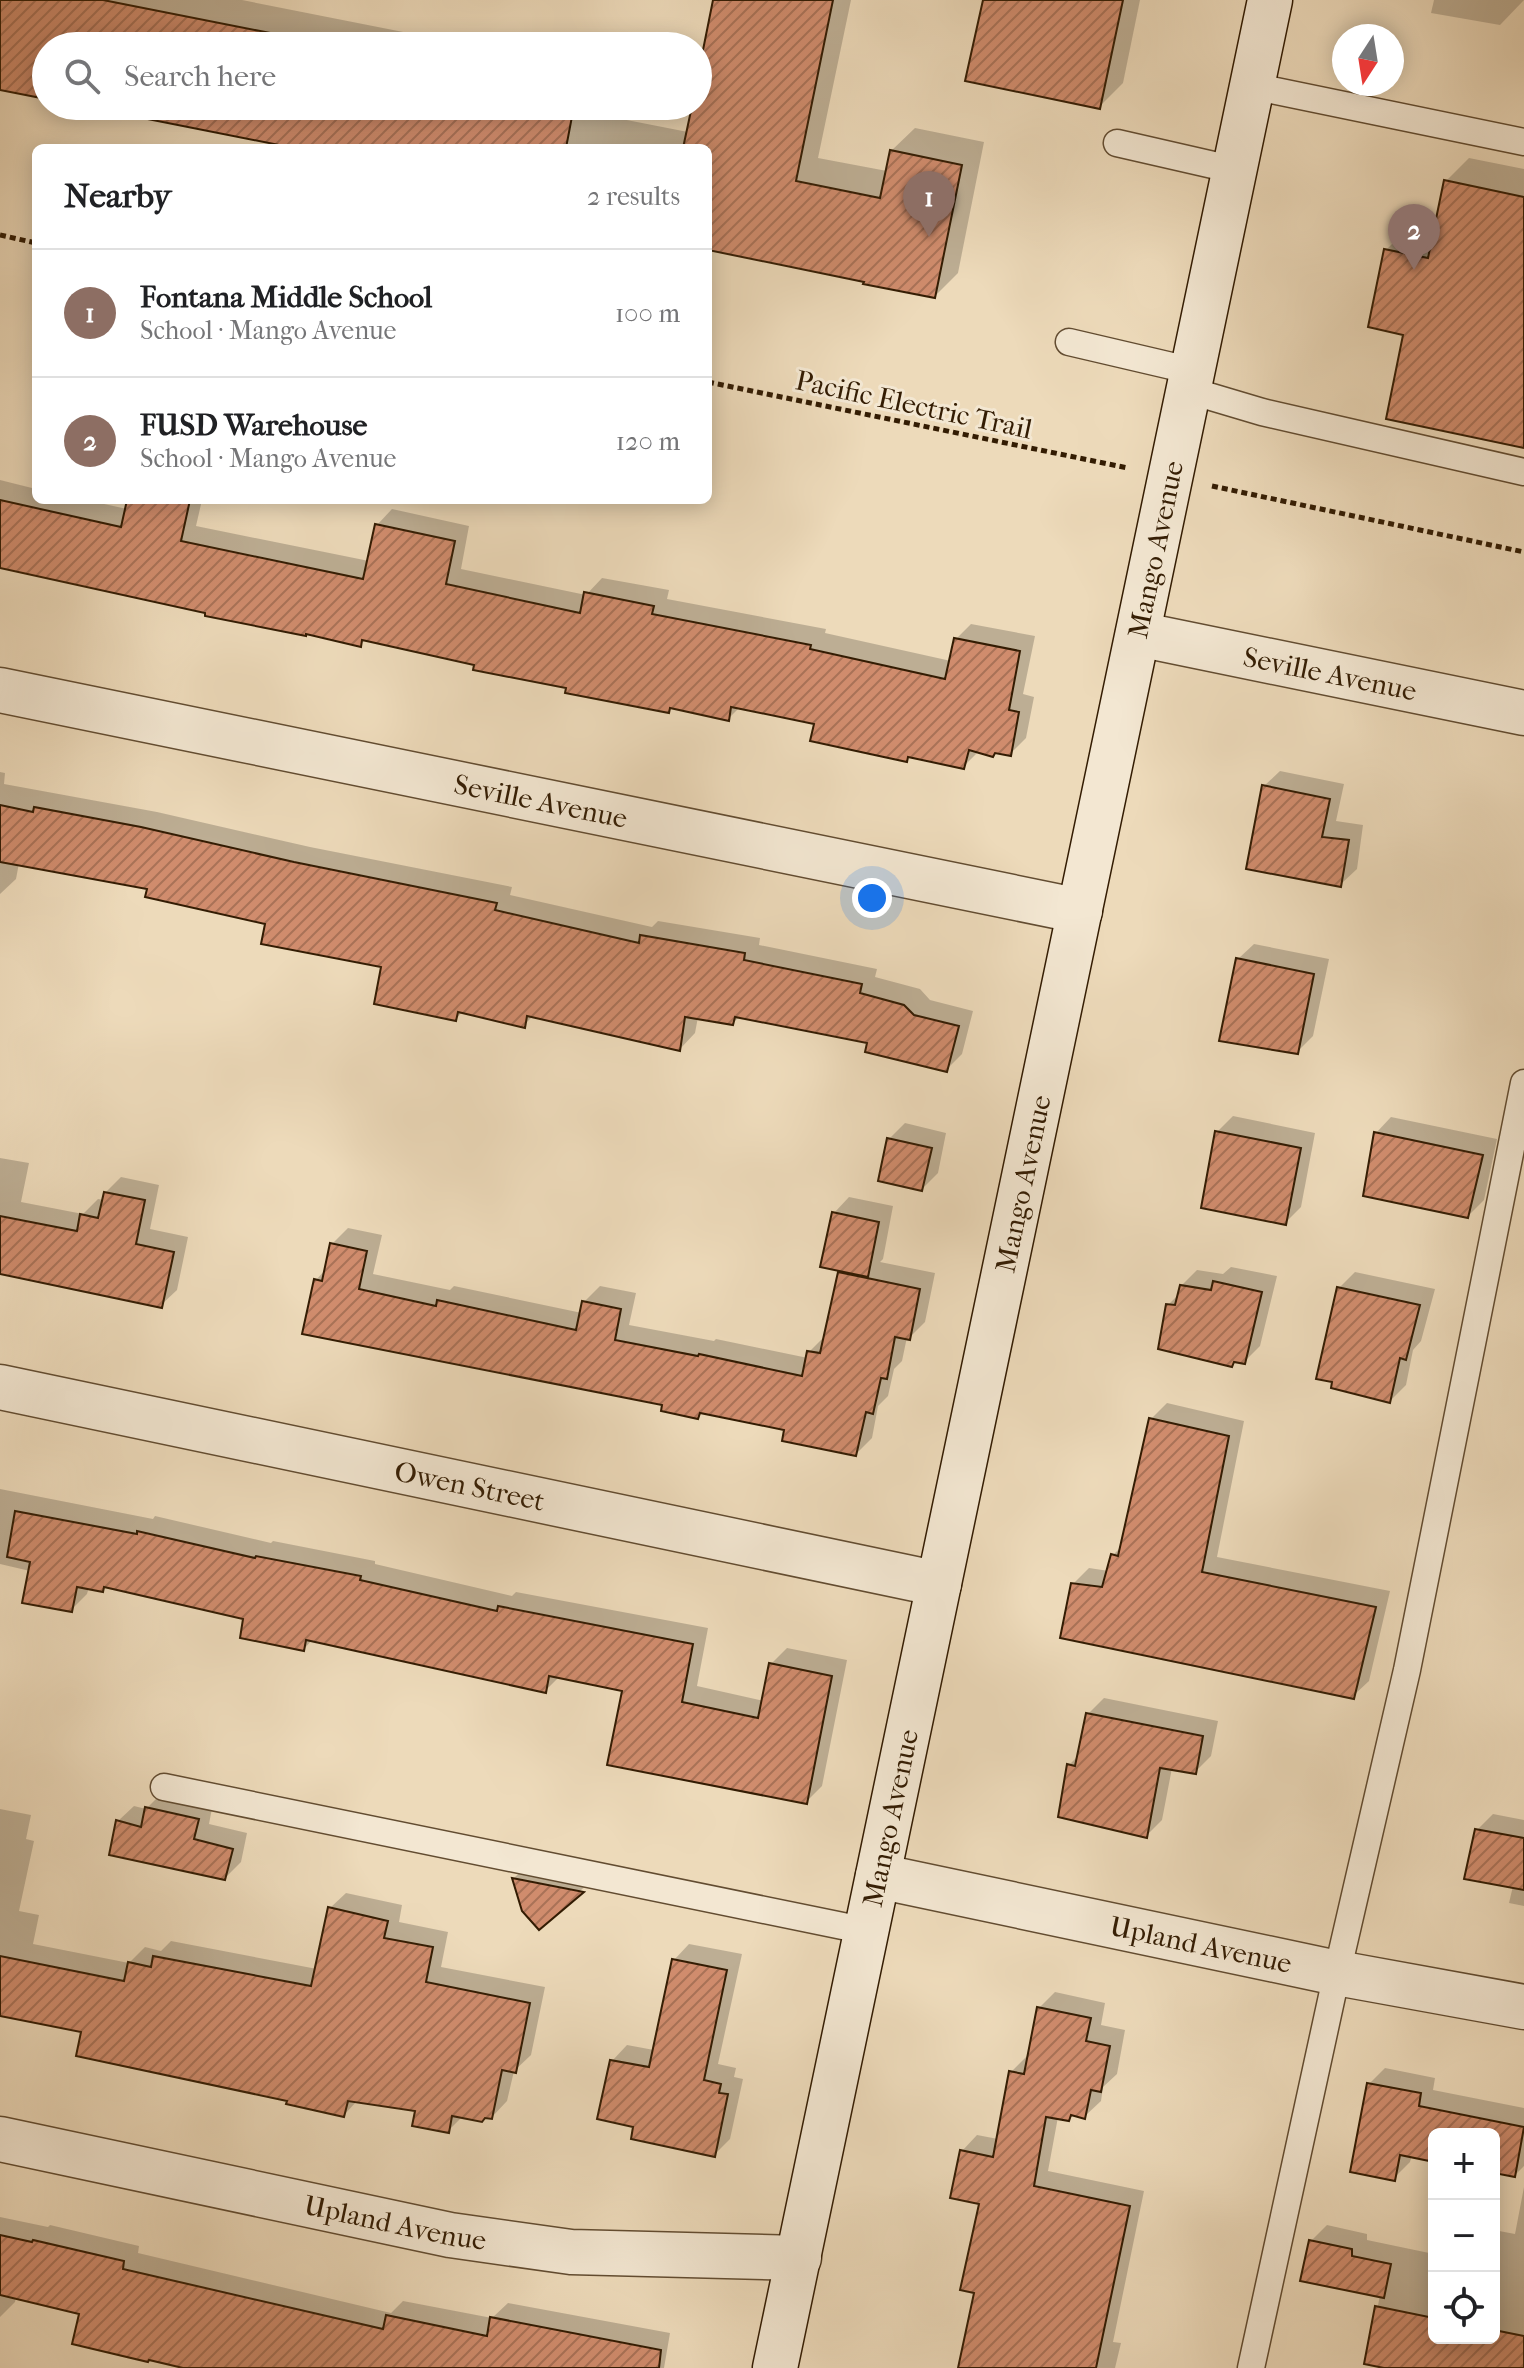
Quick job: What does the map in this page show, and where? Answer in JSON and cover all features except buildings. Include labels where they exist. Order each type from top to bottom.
[{"type":"street","name":"Mango Avenue","points":[[775,2368],[1270,0]]},
{"type":"street","name":"Seville Avenue","points":[[1138,634],[1524,713]]},
{"type":"street","name":"Seville Avenue","points":[[0,690],[1080,911]]},
{"type":"street","name":"Owen Street","points":[[0,1387],[939,1584]]},
{"type":"street","name":"Upland Avenue","points":[[878,1876],[1337,1973],[1524,2007]]},
{"type":"street","name":"Upland Avenue","points":[[0,2139],[450,2235],[571,2252],[799,2258]]},
{"type":"lane","points":[[1252,86],[1524,142]]},
{"type":"lane","points":[[1117,143],[1235,170]]},
{"type":"lane","points":[[1069,342],[1190,381],[1262,412],[1524,472]]},
{"type":"lane","points":[[1251,2368],[1407,1670],[1524,1083]]},
{"type":"lane","points":[[164,1787],[867,1931]]},
{"type":"path","points":[[0,235],[32,242]]},
{"type":"path","name":"Pacific Electric Trail","points":[[712,383],[1111,465]]},
{"type":"path","points":[[1254,495],[1524,552]]},
{"type":"place","name":"Fontana Middle School","points":[[929,237]]},
{"type":"place","name":"FUSD Warehouse","points":[[1414,270]]}]
